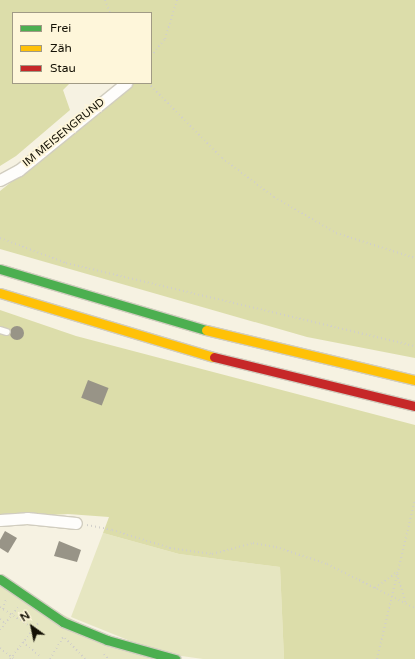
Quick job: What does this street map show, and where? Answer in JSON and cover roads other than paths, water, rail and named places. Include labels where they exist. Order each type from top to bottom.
[{"type":"main road","points":[[0,269],[145,313],[415,380]]},
{"type":"main road","points":[[0,293],[216,358],[415,406]]},
{"type":"main road","points":[[0,578],[63,622],[107,640],[175,659]]},
{"type":"street","name":"IM MEISENGRUND","points":[[0,180],[19,170],[125,84]]},
{"type":"street","points":[[0,520],[27,518],[76,524]]},
{"type":"lane","points":[[0,330],[7,332]]}]
